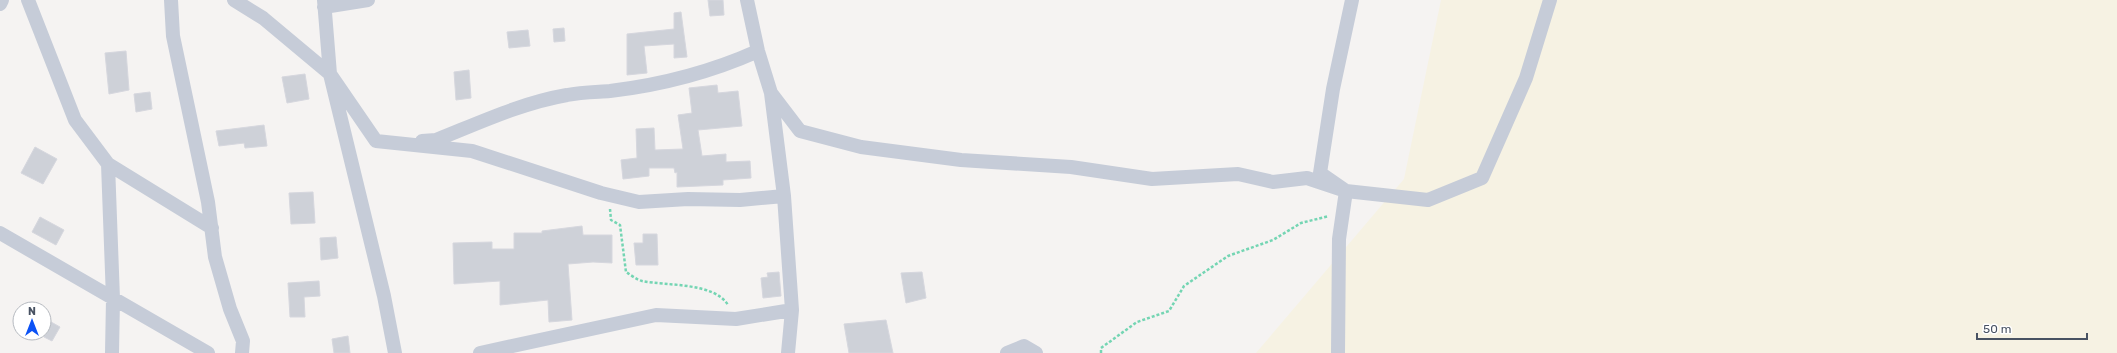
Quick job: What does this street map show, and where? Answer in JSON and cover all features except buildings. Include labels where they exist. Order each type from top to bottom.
[{"type":"street","points":[[0,4],[2,0]]},
{"type":"street","points":[[28,0],[75,120],[108,164],[212,228]]},
{"type":"street","points":[[171,0],[173,36],[208,202],[215,257],[230,309],[243,341],[242,353]]},
{"type":"street","points":[[234,0],[263,18],[330,74],[376,141],[472,151],[601,193],[639,202],[688,199],[740,200],[784,196]]},
{"type":"street","points":[[368,0],[324,4],[330,74],[384,296],[395,353]]},
{"type":"street","points":[[747,0],[758,51],[771,93],[784,196],[792,310],[788,353]]},
{"type":"street","points":[[1346,191],[1320,173],[1333,89],[1352,0]]},
{"type":"street","points":[[771,93],[800,131],[861,147],[961,160],[1071,167],[1152,179],[1238,174],[1273,182],[1307,178],[1346,191],[1428,200],[1482,178],[1526,78],[1550,0]]},
{"type":"street","points":[[376,141],[436,140],[526,104],[568,95],[611,91],[689,77],[730,64],[758,51]]},
{"type":"street","points":[[108,164],[113,299],[112,353]]},
{"type":"street","points":[[1338,353],[1339,239],[1346,191]]},
{"type":"street","points":[[0,233],[208,353]]},
{"type":"street","points":[[480,353],[656,315],[736,319],[792,310]]},
{"type":"street","points":[[1007,353],[1024,346],[1036,353]]},
{"type":"path","points":[[601,193],[611,211],[611,220],[620,226],[626,272],[641,281],[706,290],[724,298],[736,319]]},
{"type":"path","points":[[1101,353],[1102,348],[1137,322],[1169,310],[1184,286],[1228,256],[1273,240],[1301,223],[1322,219],[1335,213]]},
{"type":"sand","points":[[1441,0],[2117,0],[2117,353],[1256,353],[1404,179]]}]
